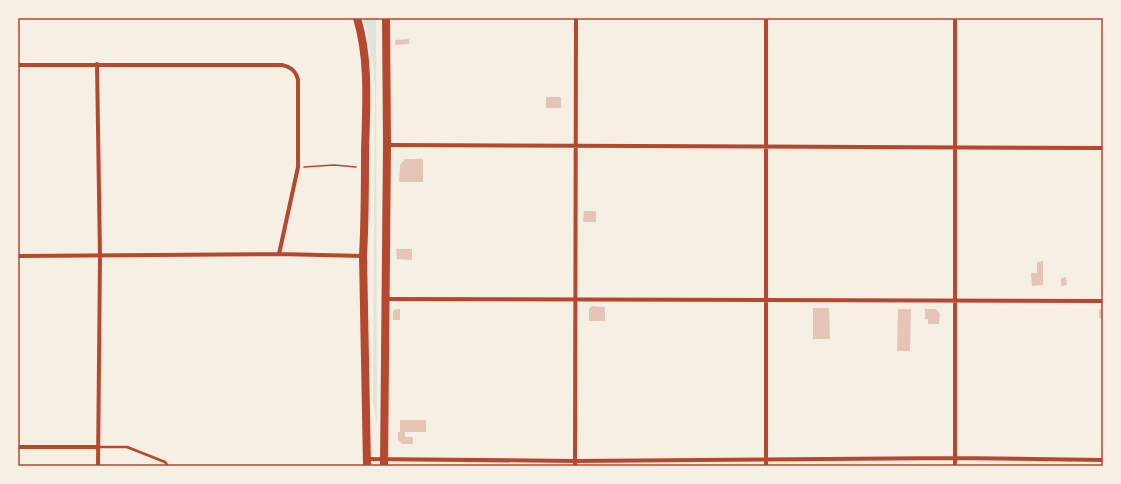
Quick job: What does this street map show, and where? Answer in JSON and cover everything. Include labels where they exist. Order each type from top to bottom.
[{"type":"highway","points":[[357,18],[363,47],[367,79],[365,224],[363,256],[367,462]]},
{"type":"highway","points":[[384,463],[387,145],[386,18]]},
{"type":"street","points":[[575,466],[576,18]]},
{"type":"street","points":[[766,18],[766,466]]},
{"type":"street","points":[[955,18],[955,466]]},
{"type":"street","points":[[97,64],[100,256],[98,466]]},
{"type":"street","points":[[18,65],[282,65],[289,67],[297,74],[298,80],[298,167],[279,254]]},
{"type":"street","points":[[387,145],[1103,148]]},
{"type":"street","points":[[18,256],[279,254],[363,256]]},
{"type":"street","points":[[385,299],[1103,301]]},
{"type":"street","points":[[18,447],[98,447]]},
{"type":"street","points":[[367,462],[955,458],[1103,460]]},
{"type":"lane","points":[[98,447],[126,447],[165,462],[168,466]]},
{"type":"path","points":[[298,167],[334,165],[365,167]]},
{"type":"shaded area","points":[[364,18],[376,18],[377,424],[373,402],[375,90],[373,65]]},
{"type":"building","points":[[409,39],[409,44],[395,45],[395,40]]},
{"type":"building","points":[[546,97],[561,97],[561,108],[546,108]]},
{"type":"building","points":[[405,159],[423,159],[423,182],[399,182],[400,165]]},
{"type":"building","points":[[584,211],[596,211],[596,222],[583,222]]},
{"type":"building","points":[[396,249],[412,249],[412,260],[397,259]]},
{"type":"building","points":[[1043,261],[1043,285],[1032,286],[1031,273],[1037,273],[1037,262]]},
{"type":"building","points":[[1066,277],[1067,285],[1061,286],[1061,278]]},
{"type":"building","points":[[592,306],[605,307],[605,321],[589,321],[589,309]]},
{"type":"building","points":[[813,308],[829,308],[830,339],[813,339]]},
{"type":"building","points":[[400,309],[400,320],[393,320],[393,311]]},
{"type":"building","points":[[898,309],[911,309],[910,351],[897,351]]},
{"type":"building","points":[[925,309],[936,309],[940,314],[939,324],[928,324],[928,319],[925,319]]},
{"type":"building","points":[[1099,309],[1103,309],[1103,318],[1099,318]]},
{"type":"building","points":[[400,420],[426,420],[426,432],[405,432],[405,437],[413,437],[413,444],[402,444],[398,440]]}]
